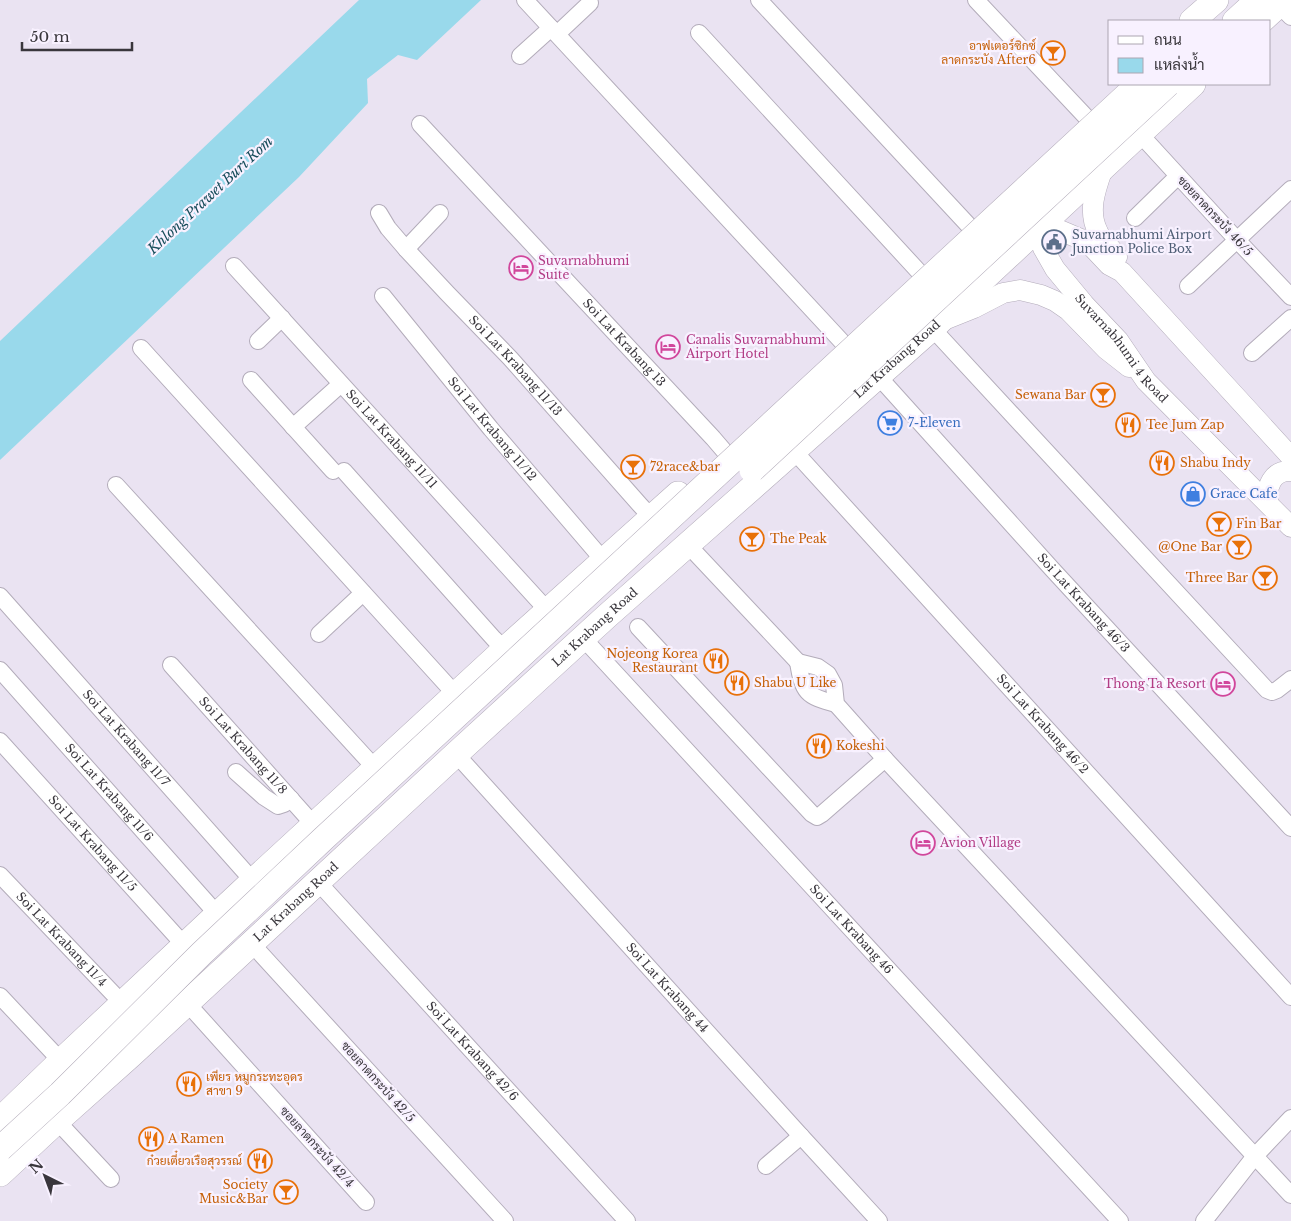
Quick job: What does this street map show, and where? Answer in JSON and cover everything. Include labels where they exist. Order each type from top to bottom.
[{"type":"main road","points":[[1193,20],[1216,0]]},
{"type":"main road","points":[[1207,20],[1229,0]]},
{"type":"main road","points":[[1238,20],[1278,6]]},
{"type":"main road","points":[[1262,20],[1278,6]]},
{"type":"main road","points":[[0,1120],[217,914],[505,649],[844,344],[1123,85]]},
{"type":"main road","points":[[0,1149],[60,1094],[202,953],[316,846],[1137,85]]},
{"type":"main road","points":[[83,1098],[115,1052],[234,934],[561,637],[719,500],[1167,85]]},
{"type":"main road","name":"Lat Krabang Road","points":[[0,1174],[583,638],[935,325],[1038,224],[1192,85]]},
{"type":"street","points":[[525,0],[844,344]]},
{"type":"street","points":[[760,0],[977,221],[1014,213],[1083,240],[1109,265],[1122,272],[1291,457]]},
{"type":"street","points":[[976,0],[1078,125]]},
{"type":"street","points":[[520,56],[590,3]]},
{"type":"street","points":[[699,32],[920,273]]},
{"type":"street","name":"Soi Lat Krabang 13","points":[[420,124],[724,452]]},
{"type":"street","name":"Suvarnabhumi 4 Road","points":[[1078,125],[1045,171],[1040,181],[1035,201],[1044,248],[1055,269],[1118,340],[1146,381],[1291,527]]},
{"type":"street","name":"ซอยลาดกระบัง 46/5","points":[[1139,133],[1236,240],[1291,297]]},
{"type":"street","points":[[1104,166],[1094,192],[1094,222],[1098,232],[1116,256],[1122,272]]},
{"type":"street","points":[[1135,218],[1178,176]]},
{"type":"street","points":[[1188,286],[1291,189]]},
{"type":"street","name":"Soi Lat Krabang 11/13","points":[[379,213],[388,228],[406,249],[510,358],[652,518]]},
{"type":"street","points":[[406,249],[440,213]]},
{"type":"street","name":"Soi Lat Krabang 11/11","points":[[234,266],[548,611]]},
{"type":"street","points":[[1146,381],[1106,349],[1068,310],[1055,301],[1041,295],[1020,290],[1003,294],[935,325],[1267,690],[1272,692],[1277,690],[1291,679]]},
{"type":"street","name":"Soi Lat Krabang 11/12","points":[[382,296],[491,429],[604,560]]},
{"type":"street","points":[[258,341],[282,318]]},
{"type":"street","points":[[1252,354],[1291,318]]},
{"type":"street","points":[[141,348],[456,695]]},
{"type":"street","name":"Soi Lat Krabang 46/3","points":[[878,376],[1052,570],[1291,828]]},
{"type":"street","points":[[250,380],[339,471],[505,649]]},
{"type":"street","points":[[293,426],[341,384]]},
{"type":"street","name":"Soi Lat Krabang 46/2","points":[[794,451],[1291,997]]},
{"type":"street","points":[[1268,502],[1267,492],[1270,483],[1277,475],[1291,471]]},
{"type":"street","points":[[116,485],[376,769]]},
{"type":"street","points":[[688,545],[798,662],[807,692],[818,699],[836,704],[1291,1195]]},
{"type":"street","points":[[319,634],[363,593]]},
{"type":"street","name":"Soi Lat Krabang 11/7","points":[[0,596],[253,881]]},
{"type":"street","points":[[638,627],[812,814],[817,817],[885,759]]},
{"type":"street","name":"Soi Lat Krabang 46","points":[[583,638],[1120,1221]]},
{"type":"street","points":[[798,662],[818,666],[828,674],[834,685],[836,704]]},
{"type":"street","name":"Soi Lat Krabang 11/8","points":[[171,665],[314,825]]},
{"type":"street","name":"Soi Lat Krabang 11/6","points":[[0,670],[217,914]]},
{"type":"street","name":"Soi Lat Krabang 11/5","points":[[0,740],[176,936],[186,944]]},
{"type":"street","name":"Soi Lat Krabang 44","points":[[456,754],[879,1221]]},
{"type":"street","points":[[236,772],[271,803],[278,806],[291,799]]},
{"type":"street","name":"Soi Lat Krabang 11/4","points":[[0,875],[122,1003]]},
{"type":"street","name":"Soi Lat Krabang 42/6","points":[[318,882],[627,1221]]},
{"type":"street","name":"ซอยลาดกระบัง 42/5","points":[[251,943],[505,1221]]},
{"type":"street","points":[[0,996],[61,1061]]},
{"type":"street","name":"ซอยลาดกระบัง 42/4","points":[[187,1003],[366,1202]]},
{"type":"street","points":[[1204,1221],[1255,1156],[1291,1118]]},
{"type":"street","points":[[57,1121],[111,1179]]},
{"type":"street","points":[[766,1166],[801,1136]]},
{"type":"water","name":"Khlong Prawet Buri Rom","points":[[359,0],[481,0],[417,60],[398,55],[367,79],[368,103],[299,177],[0,460],[0,341]]},
{"type":"place","name":"อาฟเตอร์ซิกซ์ ลาดกระบัง After6","points":[[1053,53]]},
{"type":"place","name":"Suvarnabhumi Airport Junction Police Box","points":[[1054,242]]},
{"type":"place","name":"Suvarnabhumi Suite","points":[[521,268]]},
{"type":"place","name":"Canalis Suvarnabhumi Airport Hotel","points":[[668,347]]},
{"type":"place","name":"Sewana Bar","points":[[1103,395]]},
{"type":"place","name":"7-Eleven","points":[[890,423]]},
{"type":"place","name":"Tee Jum Zap","points":[[1128,425]]},
{"type":"place","name":"Shabu Indy","points":[[1162,463]]},
{"type":"place","name":"72race&bar","points":[[633,467]]},
{"type":"place","name":"Grace Cafe","points":[[1193,494]]},
{"type":"place","name":"Fin Bar","points":[[1219,524]]},
{"type":"place","name":"The Peak","points":[[752,539]]},
{"type":"place","name":"@One Bar","points":[[1239,547]]},
{"type":"place","name":"Three Bar","points":[[1265,578]]},
{"type":"place","name":"Nojeong Korea Restaurant","points":[[716,661]]},
{"type":"place","name":"Shabu U Like","points":[[737,683]]},
{"type":"place","name":"Thong Ta Resort","points":[[1223,684]]},
{"type":"place","name":"Kokeshi","points":[[819,746]]},
{"type":"place","name":"Avion Village","points":[[923,843]]},
{"type":"place","name":"เพียร หมูกระทะอุดร สาขา 9","points":[[189,1084]]},
{"type":"place","name":"A Ramen","points":[[151,1139]]},
{"type":"place","name":"ก๋วยเตี๋ยวเรือสุวรรณ์","points":[[260,1161]]},
{"type":"place","name":"Society Music&Bar","points":[[286,1192]]}]
